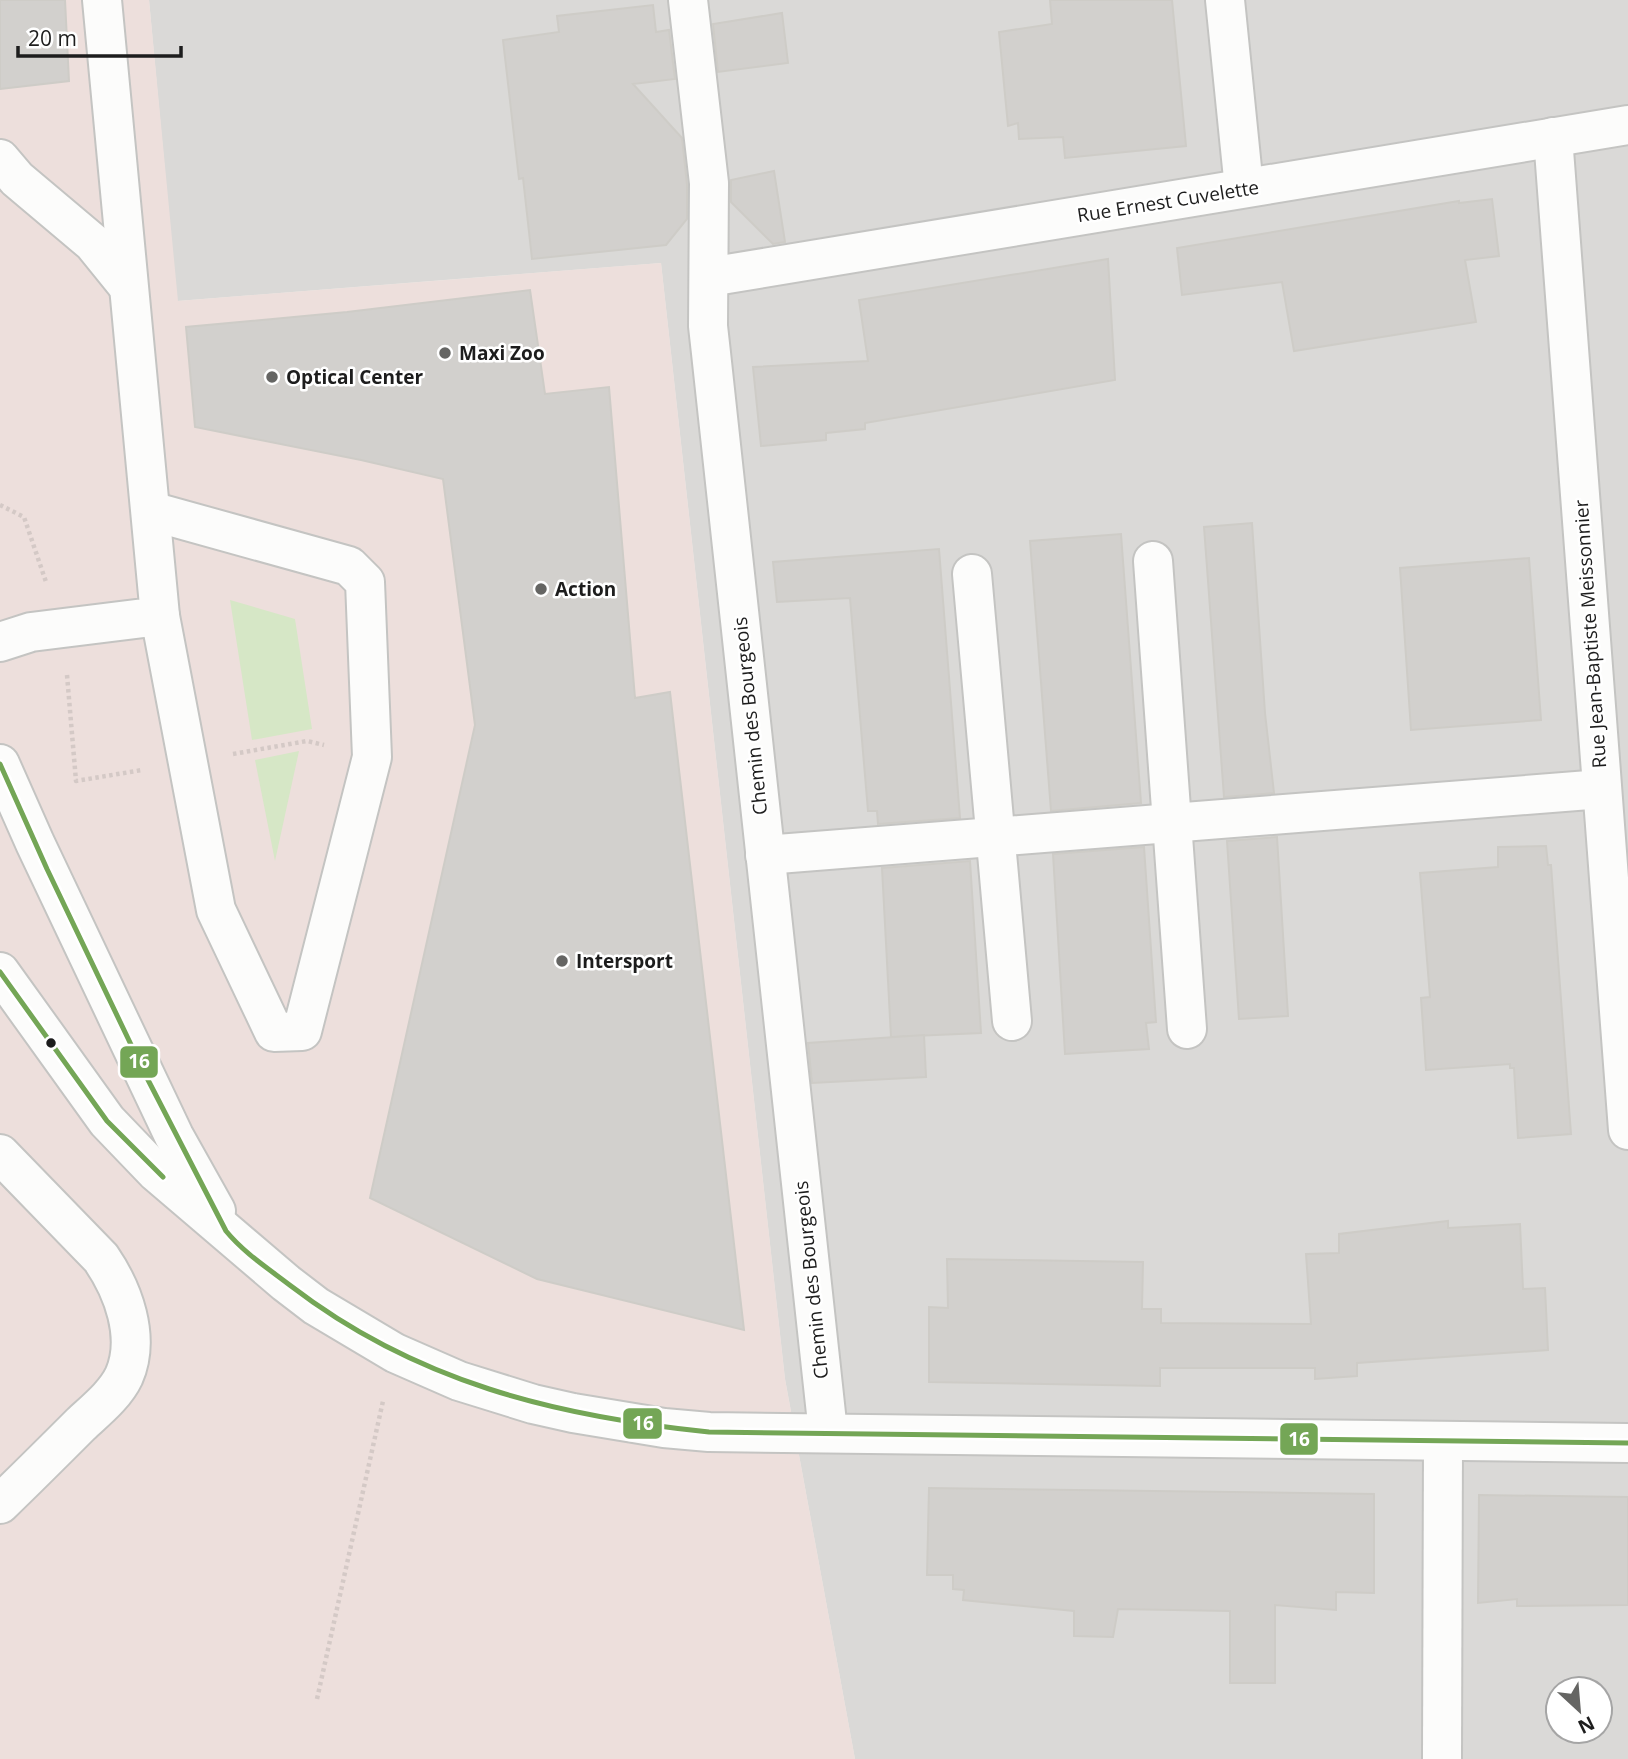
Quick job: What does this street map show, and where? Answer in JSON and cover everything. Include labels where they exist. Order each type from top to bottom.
[{"type":"street","points":[[102,0],[160,616],[216,910],[274,1032],[302,1031],[372,757],[365,582],[349,566],[151,511]]},
{"type":"street","name":"Chemin des Bourgeois","points":[[688,0],[709,183],[710,354],[828,1432]]},
{"type":"street","points":[[1225,0],[1244,188]]},
{"type":"street","name":"Rue Ernest Cuvelette","points":[[709,277],[1628,125]]},
{"type":"street","name":"Rue Jean-Baptiste Meissonnier","points":[[1553,138],[1628,1129]]},
{"type":"street","points":[[0,159],[17,179],[93,243],[127,285]]},
{"type":"street","points":[[1153,561],[1187,1029]]},
{"type":"street","points":[[972,574],[1012,1021]]},
{"type":"street","points":[[0,642],[31,632],[160,616]]},
{"type":"street","points":[[0,764],[174,1136],[227,1232]]},
{"type":"street","points":[[765,855],[1602,789]]},
{"type":"street","points":[[0,972],[107,1121],[156,1172],[286,1283],[316,1306],[395,1353],[459,1381],[523,1401],[622,1423],[709,1432],[1628,1443]]},
{"type":"street","points":[[0,1154],[101,1258],[124,1299],[130,1343],[123,1377],[107,1398],[0,1504]]},
{"type":"street","points":[[1442,1759],[1443,1442]]},
{"type":"path","points":[[317,1699],[370,1453],[395,1353]]},
{"type":"shaded area","points":[[0,0],[149,0],[178,301],[661,263],[785,1379],[855,1759],[0,1759]]},
{"type":"shaded area","points":[[149,0],[1628,0],[1628,1759],[855,1759],[785,1379],[661,263],[177,301]]},
{"type":"green space","points":[[230,600],[295,619],[312,729],[252,740]]},
{"type":"green space","points":[[299,751],[275,861],[255,760]]},
{"type":"building","points":[[0,0],[65,0],[69,81],[0,89]]},
{"type":"building","points":[[1050,0],[1172,0],[1186,146],[1065,158],[1063,137],[1019,139],[1018,123],[1008,126],[999,32],[1052,24]]},
{"type":"building","points":[[653,5],[656,32],[669,30],[675,79],[633,84],[682,138],[687,184],[687,219],[666,245],[532,259],[523,178],[519,179],[503,40],[559,32],[557,16]]},
{"type":"building","points":[[782,13],[788,63],[718,72],[713,24]]},
{"type":"building","points":[[774,171],[785,242],[773,244],[731,202],[731,180]]},
{"type":"building","points":[[1492,199],[1499,256],[1465,260],[1476,322],[1294,351],[1282,282],[1182,295],[1177,248],[1459,201]]},
{"type":"building","points":[[1108,259],[1115,380],[865,423],[865,429],[826,433],[826,440],[761,446],[753,367],[868,361],[859,300]]},
{"type":"building","name":"Intersport","points":[[530,290],[545,394],[609,387],[635,698],[670,692],[744,1330],[537,1279],[370,1198],[475,725],[443,479],[195,427],[186,327],[347,312]]},
{"type":"building","points":[[1252,523],[1265,713],[1274,793],[1224,797],[1204,527]]},
{"type":"building","points":[[1121,534],[1141,803],[1051,811],[1030,541]]},
{"type":"building","points":[[939,549],[960,818],[878,824],[877,811],[868,811],[850,598],[777,602],[773,562]]},
{"type":"building","points":[[1529,558],[1541,720],[1411,730],[1400,568]]},
{"type":"building","points":[[1277,837],[1288,1016],[1239,1019],[1227,841]]},
{"type":"building","points":[[1546,846],[1548,865],[1551,865],[1571,1134],[1518,1138],[1514,1068],[1510,1068],[1510,1064],[1426,1070],[1421,998],[1430,997],[1420,873],[1498,867],[1498,847]]},
{"type":"building","points":[[1144,847],[1156,1022],[1146,1023],[1149,1049],[1065,1054],[1053,854]]},
{"type":"building","points":[[970,861],[981,1033],[891,1037],[882,868]]},
{"type":"building","points":[[924,1035],[926,1077],[812,1083],[808,1043]]},
{"type":"building","points":[[1448,1221],[1448,1228],[1520,1224],[1523,1289],[1545,1288],[1548,1350],[1357,1363],[1357,1376],[1315,1379],[1315,1368],[1160,1368],[1160,1386],[929,1382],[929,1307],[948,1308],[947,1259],[1143,1262],[1142,1309],[1161,1309],[1161,1323],[1311,1324],[1306,1254],[1339,1253],[1339,1234]]},
{"type":"building","points":[[929,1488],[1374,1494],[1374,1593],[1336,1592],[1336,1610],[1275,1605],[1275,1683],[1230,1683],[1230,1611],[1118,1609],[1113,1637],[1074,1636],[1074,1611],[963,1600],[964,1590],[953,1589],[953,1575],[927,1575]]},
{"type":"building","points":[[1479,1495],[1628,1497],[1628,1605],[1517,1606],[1517,1599],[1478,1603]]},
{"type":"transit line","name":"16","points":[[0,764],[146,1076],[226,1231],[257,1260],[339,1319],[387,1347],[438,1370],[489,1389],[542,1404],[596,1416],[709,1432],[1628,1443]]},
{"type":"transit line","name":"16","points":[[0,972],[107,1121],[163,1177]]},
{"type":"place","name":"Maxi Zoo","points":[[445,353]]},
{"type":"place","name":"Optical Center","points":[[272,377]]},
{"type":"place","name":"Action","points":[[541,589]]},
{"type":"place","name":"Intersport","points":[[562,961]]}]
